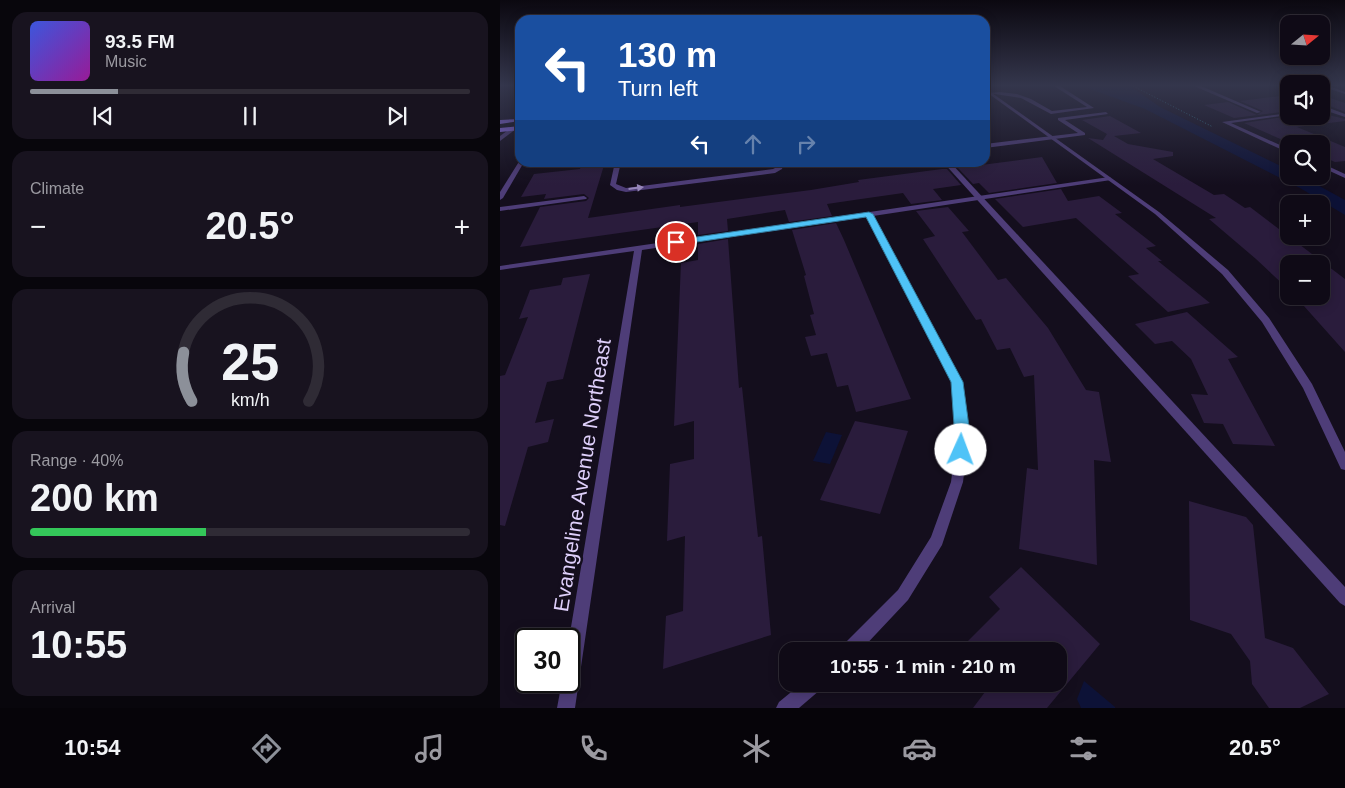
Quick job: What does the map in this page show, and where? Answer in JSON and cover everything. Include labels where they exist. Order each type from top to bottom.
[{"type":"main road","points":[[500,122],[515,120]]},
{"type":"main road","points":[[500,130],[513,129]]},
{"type":"street","points":[[1026,119],[1156,212],[1225,272],[1266,320],[1308,387],[1345,465]]},
{"type":"street","points":[[990,145],[1083,134],[1060,119]]},
{"type":"street","points":[[1249,119],[1225,122],[1280,147]]},
{"type":"street","points":[[500,139],[513,129]]},
{"type":"street","points":[[500,198],[518,167]]},
{"type":"street","points":[[617,167],[612,184],[619,189],[775,171],[780,167]]},
{"type":"street","points":[[951,167],[1345,598]]},
{"type":"street","points":[[1330,169],[1345,176]]},
{"type":"street","points":[[500,268],[1109,179]]},
{"type":"street","points":[[500,209],[584,198]]},
{"type":"street","points":[[858,642],[903,595],[937,540],[957,482],[963,434],[957,382],[869,214]]},
{"type":"street","name":"Evangeline Avenue Northeast","points":[[566,708],[638,248]]},
{"type":"street","points":[[786,708],[805,692]]},
{"type":"shaded area","points":[[1165,119],[1185,119],[1280,166],[1280,178]]},
{"type":"shaded area","points":[[1294,185],[1318,185],[1345,200],[1345,215],[1330,206],[1330,195],[1312,195]]},
{"type":"shaded area","points":[[826,432],[842,435],[830,464],[813,461]]},
{"type":"shaded area","points":[[1084,681],[1115,708],[1081,708],[1077,699]]},
{"type":"building","points":[[1116,119],[1141,133],[1114,136],[1128,144],[1173,152],[1173,156],[1153,159],[1214,195],[1224,194],[1245,208],[1250,207],[1280,230],[1280,245],[1300,245],[1313,255],[1280,255],[1280,282],[1209,219],[1216,218],[1088,138],[1103,140],[1107,134],[1082,120]]},
{"type":"building","points":[[1280,119],[1280,125],[1313,125],[1297,127],[1316,135],[1280,135],[1280,139],[1244,123]]},
{"type":"building","points":[[1330,119],[1345,119],[1345,121],[1330,123]]},
{"type":"building","points":[[1330,141],[1345,147],[1345,161],[1335,162],[1330,160]]},
{"type":"building","points":[[1042,157],[1057,183],[989,193],[979,183],[973,184],[958,168],[990,167],[990,164]]},
{"type":"building","points":[[581,167],[603,167],[588,218],[811,190],[859,182],[858,180],[942,169],[947,169],[961,185],[933,189],[942,200],[911,204],[903,193],[827,204],[832,216],[789,222],[785,210],[727,219],[728,231],[698,235],[698,222],[520,247],[540,207],[586,201],[589,198],[584,194],[544,199],[546,194],[521,197],[534,174],[580,169]]},
{"type":"building","points":[[1061,189],[1068,201],[1099,196],[1122,213],[1115,214],[1156,246],[1146,248],[1162,261],[1158,261],[1210,303],[1168,312],[1128,276],[1139,274],[1076,218],[1023,227],[995,199]]},
{"type":"building","points":[[948,207],[969,231],[962,232],[998,280],[1006,278],[1048,328],[1086,390],[1099,392],[1111,462],[1094,460],[1097,565],[1019,549],[1027,468],[1038,470],[1034,375],[1024,377],[1010,348],[997,350],[981,319],[976,320],[923,239],[935,236],[916,211]]},
{"type":"building","points":[[836,223],[911,399],[856,412],[848,385],[837,387],[827,353],[811,356],[805,337],[816,335],[810,315],[814,314],[804,276],[806,275],[792,230]]},
{"type":"building","points":[[728,239],[739,388],[742,387],[758,537],[762,536],[771,635],[663,669],[666,616],[683,611],[685,536],[667,541],[670,464],[694,459],[694,421],[674,426],[681,263],[698,260],[698,244]]},
{"type":"building","points":[[1330,268],[1345,279],[1345,352],[1303,305],[1330,305]]},
{"type":"building","points":[[590,274],[563,379],[547,382],[535,423],[554,419],[548,442],[528,447],[505,526],[500,525],[500,376],[505,375],[528,317],[519,319],[530,290],[561,285],[563,278]]},
{"type":"building","points":[[1187,312],[1238,357],[1228,359],[1275,446],[1233,444],[1223,424],[1204,423],[1191,394],[1208,395],[1191,359],[1172,341],[1155,344],[1135,324]]},
{"type":"building","points":[[855,421],[908,431],[880,514],[820,500]]},
{"type":"building","points":[[1189,501],[1246,517],[1253,525],[1265,638],[1293,648],[1329,694],[1300,708],[1269,708],[1252,684],[1250,661],[1231,634],[1190,620]]},
{"type":"building","points":[[1021,567],[1100,644],[1067,684],[1067,642],[967,642],[1000,609],[989,597]]},
{"type":"building","points":[[985,692],[1060,692],[1047,708],[973,708]]},
{"type":"route","points":[[676,242],[869,214],[957,382],[963,434],[961,450]]}]
